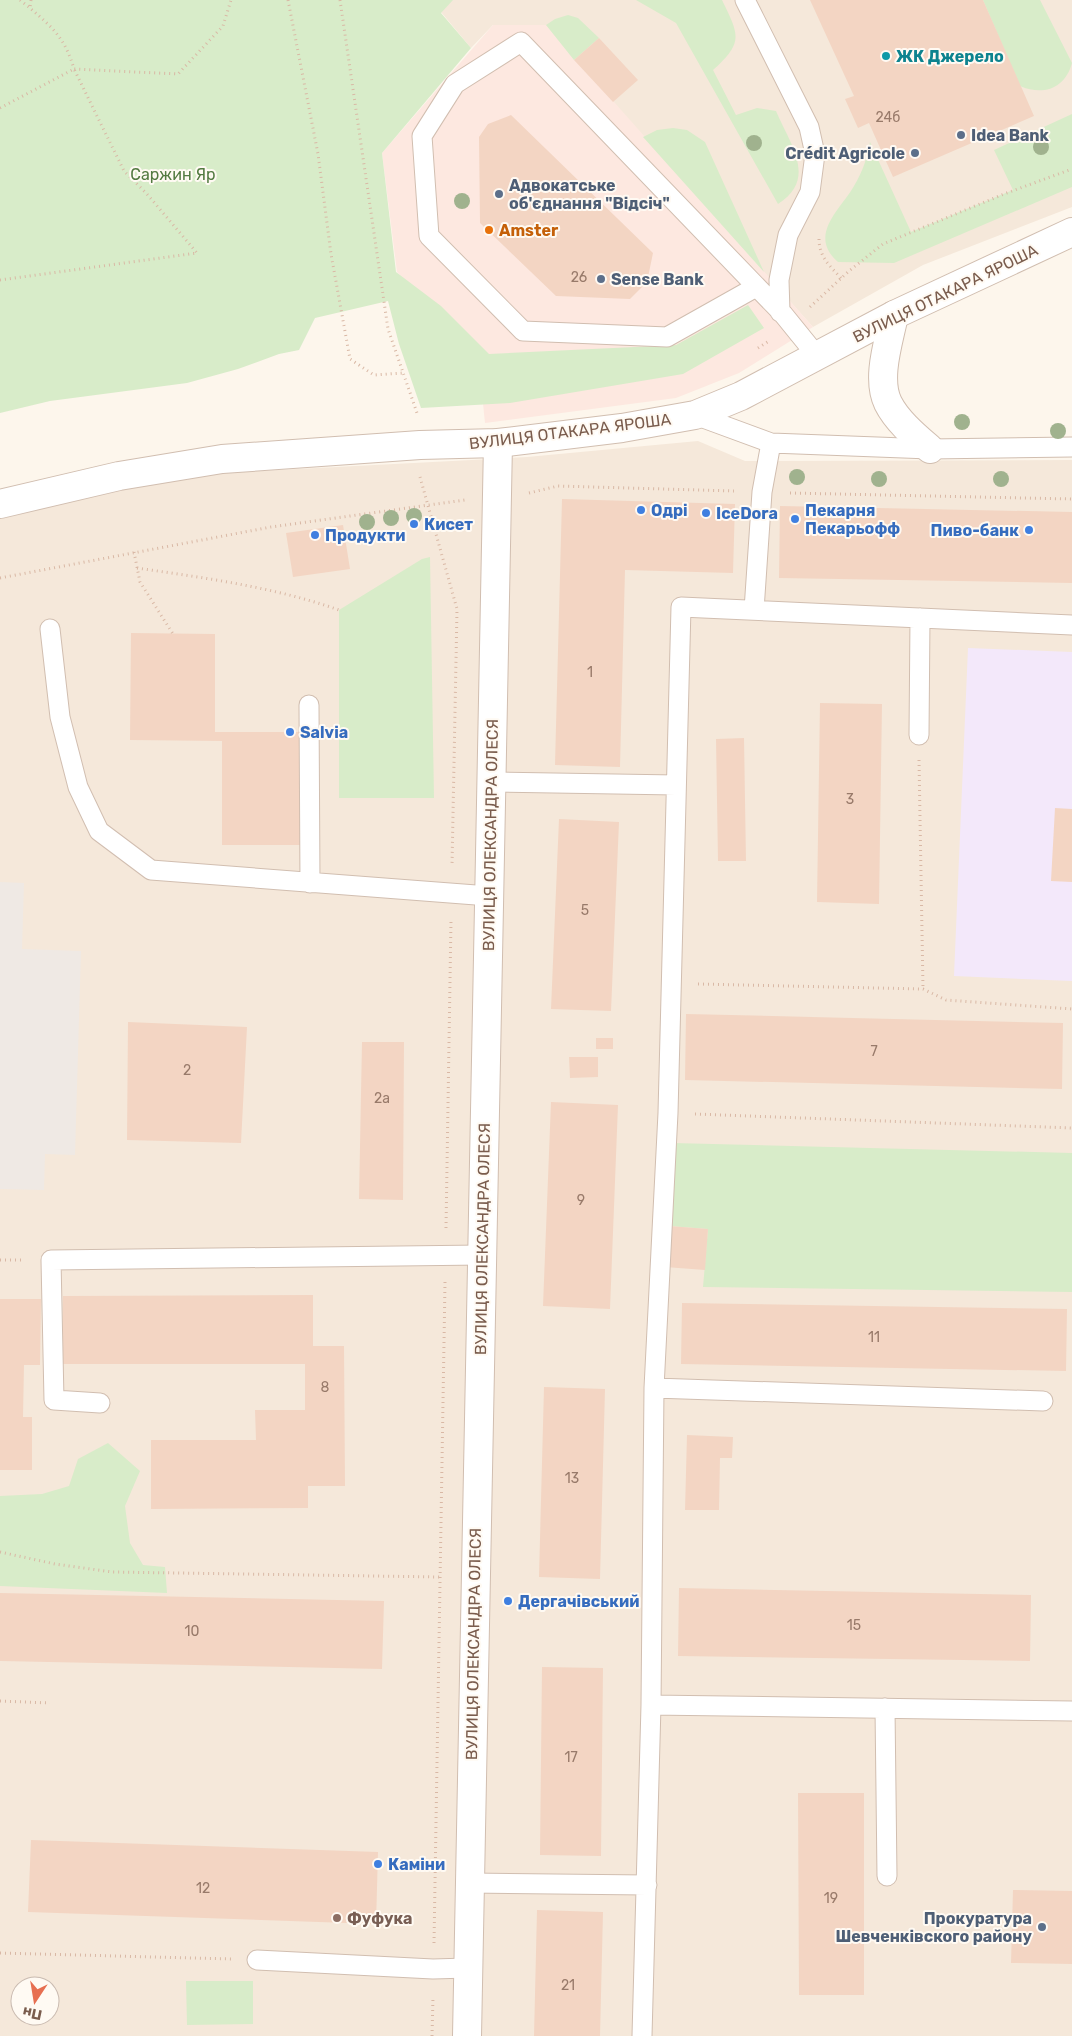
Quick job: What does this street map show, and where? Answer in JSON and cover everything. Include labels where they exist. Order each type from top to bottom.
[{"type":"street","name":"ВУЛИЦЯ ОТАКАРА ЯРОША","points":[[0,504],[118,476],[222,459],[420,445],[498,443],[622,428],[695,416],[741,396],[894,315],[1072,232]]},
{"type":"street","points":[[894,315],[884,382],[888,403],[907,428],[930,449]]},
{"type":"street","name":"ВУЛИЦЯ ОЛЕКСАНДРА ОЛЕСЯ","points":[[467,2036],[498,443]]},
{"type":"lane","points":[[744,0],[809,127],[815,154],[810,192],[788,235],[786,243],[779,280],[780,312]]},
{"type":"lane","points":[[756,286],[668,337],[523,331],[430,236],[422,136],[454,84],[521,42],[756,286],[817,356]]},
{"type":"lane","points":[[695,416],[771,443],[930,449],[1072,446]]},
{"type":"lane","points":[[754,610],[762,492],[771,443]]},
{"type":"lane","points":[[642,2036],[651,1705],[654,1388],[668,1113],[681,607],[1072,625]]},
{"type":"lane","points":[[919,735],[920,618]]},
{"type":"lane","points":[[50,629],[60,717],[78,787],[99,831],[151,870],[489,896]]},
{"type":"lane","points":[[309,705],[310,883]]},
{"type":"lane","points":[[491,782],[676,786]]},
{"type":"lane","points":[[100,1402],[54,1400],[51,1260],[482,1255]]},
{"type":"lane","points":[[654,1388],[1043,1401]]},
{"type":"lane","points":[[651,1705],[1072,1711]]},
{"type":"lane","points":[[885,1708],[888,1876]]},
{"type":"lane","points":[[469,1883],[646,1885]]},
{"type":"lane","points":[[257,1960],[433,1969],[467,1968]]},
{"type":"path","points":[[0,280],[197,253],[147,194],[124,171],[74,69],[68,48],[51,26],[20,0]]},
{"type":"path","points":[[30,8],[31,0]]},
{"type":"path","points":[[0,108],[74,69],[178,74],[223,26],[231,0]]},
{"type":"path","points":[[288,0],[318,154],[331,254],[350,359],[374,375],[402,373]]},
{"type":"path","points":[[340,0],[388,330],[416,413]]},
{"type":"path","points":[[420,474],[420,483],[457,609],[432,2036]]},
{"type":"path","points":[[0,578],[280,526],[473,499]]},
{"type":"path","points":[[134,552],[140,582],[173,634]]},
{"type":"path","points":[[137,568],[246,585],[305,598],[339,610]]},
{"type":"path","points":[[919,735],[923,990]]},
{"type":"path","points":[[671,983],[923,990],[946,1000],[1072,1009]]},
{"type":"path","points":[[668,1113],[1072,1128]]},
{"type":"path","points":[[0,1552],[55,1564],[112,1572],[440,1577]]},
{"type":"path","points":[[0,1701],[50,1703]]},
{"type":"path","points":[[0,1953],[257,1960]]},
{"type":"shaded area","points":[[431,0],[1072,0],[1072,207],[923,265],[813,327],[574,60],[493,25],[471,48]]},
{"type":"shaded area","points":[[493,25],[546,25],[813,327],[739,373],[676,398],[485,423],[478,356],[397,272],[382,153]]},
{"type":"shaded area","points":[[698,441],[745,461],[1072,460],[1072,2036],[0,2036],[0,519],[117,488],[223,473],[527,457]]},
{"type":"shaded area","points":[[968,648],[1072,652],[1072,981],[954,976]]},
{"type":"shaded area","points":[[0,882],[24,883],[22,949],[81,951],[75,1155],[45,1154],[44,1190],[0,1189]]},
{"type":"green space","name":"Саржин Яр","points":[[0,0],[453,0],[441,13],[471,48],[382,153],[396,272],[441,306],[489,354],[676,345],[748,305],[764,328],[683,374],[510,403],[421,408],[399,344],[388,301],[315,318],[299,350],[279,354],[238,369],[187,383],[50,401],[0,413]]},
{"type":"green space","points":[[636,0],[722,0],[735,30],[736,38],[730,52],[713,70],[736,115],[757,108],[776,111],[797,160],[799,172],[797,184],[790,194],[778,204],[676,23]]},
{"type":"green space","points":[[983,0],[1040,0],[1072,63],[1069,72],[1059,84],[1045,90],[1029,89],[1020,86]]},
{"type":"green space","points":[[568,15],[578,18],[599,38],[574,60],[546,25],[555,19]]},
{"type":"green space","points":[[1072,114],[1072,187],[894,263],[838,262],[829,252],[826,232],[835,213],[860,175],[870,142],[911,232],[1013,190],[994,150]]},
{"type":"green space","points":[[673,128],[687,130],[705,142],[764,272],[643,137],[657,130]]},
{"type":"green space","points":[[430,557],[434,798],[339,798],[339,610],[422,559]]},
{"type":"green space","points":[[672,1143],[1072,1153],[1072,1292],[703,1287],[708,1229],[669,1226]]},
{"type":"green space","points":[[108,1443],[140,1471],[125,1506],[130,1543],[143,1565],[165,1567],[167,1593],[0,1586],[0,1496],[42,1494],[69,1486],[78,1459]]},
{"type":"green space","points":[[186,1981],[253,1981],[253,2024],[187,2025]]},
{"type":"building","name":"ЖК Джерело","points":[[810,0],[983,0],[1034,116],[893,177],[869,123],[858,128],[845,99],[854,96]]},
{"type":"building","points":[[599,38],[638,80],[613,102],[574,60]]},
{"type":"building","points":[[511,115],[653,253],[647,282],[630,299],[556,296],[480,223],[479,137],[488,124]]},
{"type":"building","points":[[562,499],[735,504],[733,573],[625,570],[620,767],[555,765]]},
{"type":"building","points":[[780,506],[1072,512],[1072,583],[779,578]]},
{"type":"building","points":[[343,525],[350,569],[293,577],[286,533]]},
{"type":"building","points":[[131,633],[215,634],[215,732],[307,732],[307,845],[222,845],[222,741],[130,740]]},
{"type":"building","points":[[820,703],[882,704],[879,904],[817,902]]},
{"type":"building","points":[[744,738],[746,861],[718,861],[716,739]]},
{"type":"building","points":[[1055,808],[1072,809],[1072,882],[1051,881]]},
{"type":"building","points":[[559,819],[619,822],[611,1011],[551,1009]]},
{"type":"building","points":[[686,1014],[1063,1023],[1062,1089],[685,1080]]},
{"type":"building","points":[[128,1022],[247,1027],[241,1143],[127,1140]]},
{"type":"building","points":[[596,1038],[613,1038],[613,1049],[596,1049]]},
{"type":"building","points":[[362,1042],[404,1042],[403,1200],[359,1199]]},
{"type":"building","points":[[569,1057],[598,1057],[598,1077],[570,1078]]},
{"type":"building","points":[[551,1102],[618,1105],[610,1309],[543,1306]]},
{"type":"building","points":[[669,1226],[708,1229],[705,1270],[665,1267]]},
{"type":"building","points":[[313,1295],[313,1346],[344,1346],[345,1486],[308,1486],[308,1508],[151,1509],[151,1440],[256,1440],[255,1410],[305,1410],[305,1364],[63,1364],[63,1296]]},
{"type":"building","points":[[0,1299],[41,1299],[40,1365],[24,1365],[23,1417],[32,1417],[32,1470],[0,1470]]},
{"type":"building","points":[[682,1303],[1067,1309],[1066,1371],[681,1364]]},
{"type":"building","points":[[544,1387],[605,1389],[600,1579],[539,1577]]},
{"type":"building","points":[[687,1435],[733,1437],[732,1458],[720,1458],[719,1510],[685,1510]]},
{"type":"building","points":[[679,1588],[1031,1595],[1030,1661],[678,1656]]},
{"type":"building","points":[[0,1593],[384,1601],[382,1669],[0,1661]]},
{"type":"building","points":[[542,1667],[603,1668],[601,1856],[540,1855]]},
{"type":"building","points":[[798,1793],[864,1793],[864,1995],[799,1995]]},
{"type":"building","points":[[31,1840],[378,1852],[376,1924],[28,1912]]},
{"type":"building","name":"Прокуратура Шевченківского району","points":[[1013,1890],[1072,1891],[1072,1964],[1011,1963]]},
{"type":"building","points":[[537,1910],[603,1912],[600,2036],[534,2036]]},
{"type":"place","name":"ЖК Джерело","points":[[886,56]]},
{"type":"place","name":"Idea Bank","points":[[961,135]]},
{"type":"place","name":"Crédit Agricole","points":[[915,153]]},
{"type":"place","name":"Адвокатське об'єднання \"Відсіч\"","points":[[499,194]]},
{"type":"place","name":"Amster","points":[[489,230]]},
{"type":"place","name":"Sense Bank","points":[[601,279]]},
{"type":"place","name":"Одрі","points":[[641,510]]},
{"type":"place","name":"IceDora","points":[[706,513]]},
{"type":"place","name":"Пекарня Пекарьофф","points":[[795,519]]},
{"type":"place","name":"Кисет","points":[[414,524]]},
{"type":"place","name":"Пиво-банк","points":[[1029,530]]},
{"type":"place","name":"Продукти","points":[[315,535]]},
{"type":"place","name":"Salvia","points":[[290,732]]},
{"type":"place","name":"Дергачівський","points":[[508,1601]]},
{"type":"place","name":"Каміни","points":[[378,1864]]},
{"type":"place","name":"Фуфука","points":[[337,1918]]},
{"type":"place","name":"Прокуратура Шевченківского району","points":[[1042,1927]]}]
